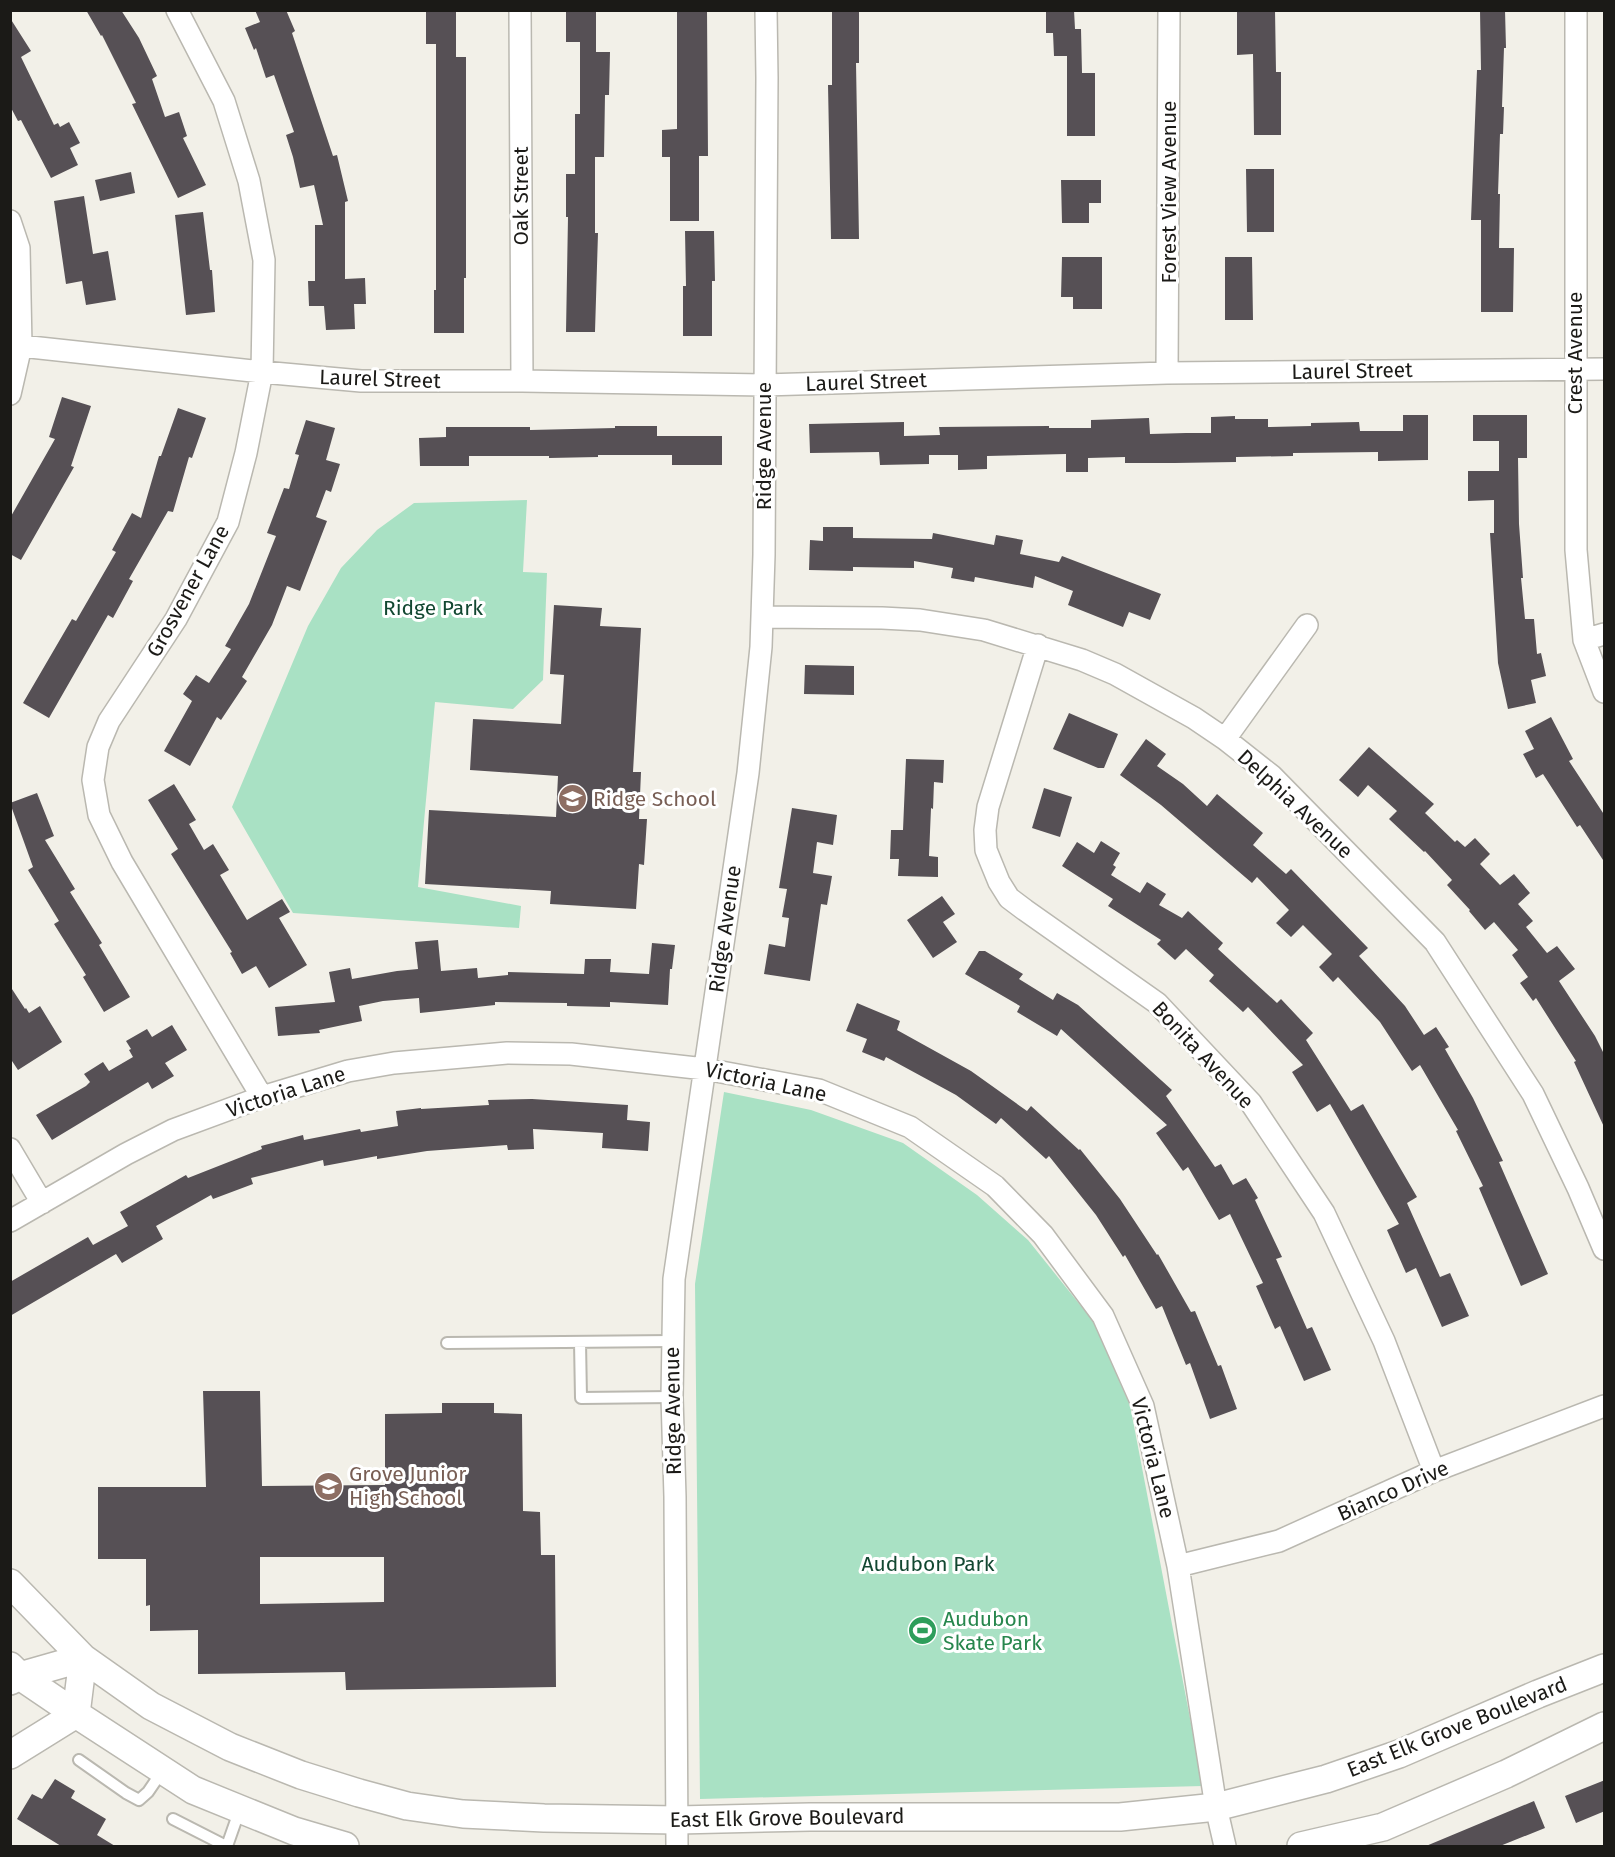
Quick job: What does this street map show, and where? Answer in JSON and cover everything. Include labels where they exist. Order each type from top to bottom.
[{"type":"street","name":"Grosvener Lane","points":[[177,10],[224,101],[249,181],[264,260],[262,372],[246,453],[228,522],[176,619],[109,721],[98,747],[93,780],[99,815],[122,862],[262,1097]]},
{"type":"street","name":"Oak Street","points":[[520,10],[522,381]]},
{"type":"street","name":"Ridge Avenue","points":[[677,1846],[675,1497],[672,1398],[674,1279],[748,773],[763,617],[766,10]]},
{"type":"street","name":"Forest View Avenue","points":[[1167,373],[1169,10]]},
{"type":"street","name":"Crest Avenue","points":[[1576,10],[1576,550],[1584,640],[1605,692]]},
{"type":"street","points":[[10,221],[19,248],[21,346],[10,394]]},
{"type":"street","name":"Laurel Street","points":[[21,346],[361,381],[764,385],[1167,373],[1605,369]]},
{"type":"street","name":"Delphia Avenue","points":[[763,617],[920,620],[984,630],[1038,645],[1115,674],[1194,718],[1225,739],[1272,776],[1435,942],[1533,1094],[1605,1249]]},
{"type":"street","points":[[1225,739],[1307,625]]},
{"type":"street","points":[[1584,640],[1605,633]]},
{"type":"street","name":"Bonita Avenue","points":[[1038,645],[988,807],[985,830],[986,850],[999,882],[1010,898],[1024,910],[1157,1004],[1251,1103],[1324,1213],[1384,1341],[1434,1471]]},
{"type":"street","name":"Victoria Lane","points":[[10,1221],[126,1154],[173,1131],[262,1097],[348,1071],[394,1063],[507,1053],[571,1054],[705,1069],[819,1090],[910,1127],[995,1186],[1043,1235],[1104,1316],[1143,1406],[1178,1566],[1216,1807],[1225,1846]]},
{"type":"street","points":[[10,1149],[42,1203]]},
{"type":"street","name":"Bianco Drive","points":[[1178,1566],[1279,1541],[1434,1471],[1605,1406]]},
{"type":"street","name":"East Elk Grove Boulevard","points":[[10,1584],[83,1658],[151,1706],[230,1747],[301,1775],[359,1793],[407,1806],[463,1814],[678,1820],[810,1817],[1119,1817],[1216,1807],[1326,1779],[1399,1754],[1538,1694],[1605,1668]]},
{"type":"street","points":[[14,1674],[83,1658],[76,1714]]},
{"type":"street","points":[[14,1674],[193,1790],[294,1831],[345,1846]]},
{"type":"street","points":[[10,1755],[76,1714]]},
{"type":"street","points":[[1301,1846],[1383,1827],[1506,1774],[1605,1726]]},
{"type":"lane","points":[[447,1343],[672,1341]]},
{"type":"lane","points":[[580,1342],[581,1398],[672,1398]]},
{"type":"lane","points":[[79,1760],[139,1800],[148,1792],[163,1770]]},
{"type":"lane","points":[[173,1819],[226,1846],[240,1809]]},
{"type":"green space","name":"Ridge Park","points":[[527,500],[523,572],[547,573],[543,680],[513,709],[435,702],[418,887],[521,906],[519,928],[293,913],[232,807],[308,626],[341,568],[377,530],[414,503]]},
{"type":"green space","name":"Audubon Park","points":[[724,1092],[811,1110],[903,1143],[977,1195],[1028,1240],[1093,1321],[1130,1405],[1203,1786],[700,1799],[695,1284]]},
{"type":"building","points":[[86,10],[121,10],[139,38],[157,76],[152,79],[165,117],[179,112],[187,136],[183,138],[206,185],[178,198],[132,104],[136,103],[102,35]]},
{"type":"building","points":[[255,10],[286,10],[295,31],[292,33],[333,156],[337,155],[348,201],[345,202],[345,279],[365,278],[366,304],[354,304],[355,329],[326,330],[324,306],[309,306],[308,281],[315,281],[315,225],[323,225],[314,185],[300,188],[286,135],[294,132],[274,75],[266,78],[256,48],[254,50],[245,28],[260,22]]},
{"type":"building","points":[[426,10],[456,10],[456,57],[466,57],[464,333],[434,333],[436,44],[426,44]]},
{"type":"building","points":[[566,10],[596,10],[596,52],[610,52],[609,95],[605,95],[604,157],[595,157],[595,233],[598,233],[595,332],[566,332],[568,217],[566,217],[566,174],[575,174],[575,114],[580,114],[580,42],[566,42]]},
{"type":"building","points":[[677,10],[707,10],[708,156],[699,156],[699,221],[670,221],[670,157],[662,157],[662,130],[677,129]]},
{"type":"building","points":[[832,10],[859,10],[859,63],[856,63],[859,239],[831,239],[828,85],[832,85]]},
{"type":"building","points":[[1046,10],[1074,10],[1075,29],[1081,29],[1082,73],[1095,73],[1095,136],[1067,136],[1067,56],[1054,56],[1053,33],[1046,33]]},
{"type":"building","points":[[1237,10],[1275,10],[1276,72],[1281,72],[1281,135],[1254,135],[1253,54],[1237,55]]},
{"type":"building","points":[[1480,10],[1505,10],[1503,134],[1500,134],[1498,194],[1500,194],[1499,248],[1514,248],[1513,312],[1481,312],[1481,220],[1471,220],[1477,70],[1481,70]]},
{"type":"building","points":[[10,18],[31,51],[21,57],[54,125],[58,123],[60,127],[69,122],[80,143],[70,148],[78,165],[51,178],[21,120],[18,121],[10,106]]},
{"type":"building","points":[[1246,169],[1274,169],[1274,232],[1247,232]]},
{"type":"building","points":[[131,172],[135,193],[100,201],[95,180]]},
{"type":"building","points":[[1061,180],[1101,180],[1101,203],[1089,203],[1089,223],[1062,223]]},
{"type":"building","points":[[84,196],[93,254],[108,251],[116,300],[86,305],[82,281],[66,284],[54,201]]},
{"type":"building","points":[[203,212],[210,270],[212,270],[215,312],[186,315],[175,215]]},
{"type":"building","points":[[685,231],[714,231],[715,281],[712,281],[712,336],[683,336],[683,286],[686,286]]},
{"type":"building","points":[[1062,257],[1102,257],[1102,309],[1073,309],[1073,297],[1061,297]]},
{"type":"building","points":[[1225,257],[1252,257],[1253,320],[1225,320]]},
{"type":"building","points":[[62,397],[91,406],[71,466],[74,467],[21,560],[10,554],[10,518],[55,439],[49,437]]},
{"type":"building","points":[[178,408],[206,418],[192,458],[189,457],[173,512],[168,511],[129,579],[133,581],[113,618],[108,615],[49,718],[23,703],[72,619],[76,621],[116,552],[112,550],[132,513],[141,518],[159,456],[161,456]]},
{"type":"building","points":[[1403,415],[1428,415],[1428,460],[1378,461],[1378,452],[1293,453],[1293,456],[1236,457],[1236,462],[1125,463],[1125,457],[1088,458],[1088,472],[1066,472],[1066,454],[987,456],[987,469],[958,470],[958,455],[929,455],[929,464],[880,465],[879,452],[810,453],[809,424],[904,422],[904,436],[940,435],[939,427],[1091,428],[1091,420],[1149,418],[1150,434],[1211,433],[1211,417],[1235,416],[1235,419],[1268,419],[1268,427],[1359,422],[1360,431],[1403,431]]},
{"type":"building","points":[[1473,415],[1527,415],[1527,458],[1518,458],[1523,578],[1521,578],[1525,619],[1534,619],[1537,654],[1541,653],[1546,676],[1531,680],[1536,703],[1508,709],[1498,663],[1490,533],[1494,533],[1494,500],[1468,501],[1468,471],[1499,471],[1499,441],[1473,441]]},
{"type":"building","points":[[306,420],[335,428],[326,460],[340,464],[331,492],[326,490],[316,517],[327,521],[300,591],[287,586],[272,625],[242,677],[247,681],[221,720],[217,717],[190,766],[164,751],[192,701],[183,694],[196,675],[209,683],[231,649],[225,646],[249,604],[276,536],[267,533],[284,488],[289,489],[299,455],[295,454]]},
{"type":"building","points":[[615,426],[657,426],[657,436],[722,436],[722,465],[672,465],[672,455],[598,455],[598,457],[549,458],[549,456],[469,456],[469,466],[420,466],[419,438],[446,437],[446,427],[530,427],[530,430],[615,428]]},
{"type":"building","points":[[823,527],[853,527],[853,538],[932,539],[933,533],[994,545],[996,535],[1023,540],[1020,554],[1059,562],[1062,556],[1161,594],[1150,620],[1129,612],[1123,627],[1068,605],[1073,591],[1035,576],[1033,588],[975,577],[974,582],[951,578],[953,568],[914,561],[914,568],[853,567],[853,571],[809,570],[810,540],[823,541]]},
{"type":"building","points":[[554,605],[602,608],[600,626],[641,628],[633,772],[641,772],[639,819],[647,819],[644,865],[639,864],[636,909],[550,904],[551,891],[425,884],[429,810],[556,817],[558,776],[470,770],[473,719],[561,724],[564,675],[550,674]]},
{"type":"building","points":[[805,665],[854,666],[854,695],[804,694]]},
{"type":"building","points":[[1069,713],[1118,734],[1104,768],[1098,768],[1053,749]]},
{"type":"building","points":[[1551,717],[1573,759],[1569,761],[1605,816],[1605,863],[1580,825],[1577,827],[1543,774],[1536,778],[1523,754],[1534,749],[1525,731]]},
{"type":"building","points":[[1146,739],[1166,754],[1157,766],[1183,784],[1207,806],[1217,794],[1263,833],[1253,845],[1286,874],[1291,869],[1368,948],[1359,956],[1405,1006],[1424,1035],[1436,1027],[1449,1047],[1445,1049],[1473,1098],[1503,1161],[1499,1162],[1548,1274],[1521,1286],[1479,1188],[1483,1186],[1456,1131],[1458,1130],[1420,1065],[1412,1071],[1380,1022],[1338,977],[1333,982],[1319,967],[1332,954],[1303,925],[1291,937],[1276,923],[1289,910],[1257,877],[1252,883],[1161,805],[1120,775]]},
{"type":"building","points":[[1369,747],[1434,804],[1425,813],[1455,842],[1457,840],[1465,847],[1475,838],[1490,854],[1480,864],[1500,885],[1514,874],[1530,893],[1518,904],[1533,921],[1526,927],[1547,953],[1557,946],[1575,969],[1559,981],[1595,1036],[1605,1056],[1605,1129],[1574,1062],[1576,1061],[1536,998],[1533,1001],[1520,983],[1528,977],[1512,955],[1518,950],[1494,922],[1485,930],[1447,885],[1452,880],[1425,851],[1389,819],[1397,811],[1368,785],[1358,797],[1339,780]]},
{"type":"building","points":[[906,759],[944,760],[943,783],[934,782],[933,809],[931,808],[929,856],[938,857],[938,877],[898,876],[899,859],[890,859],[891,830],[903,830]]},
{"type":"building","points":[[174,784],[196,820],[189,824],[204,850],[213,844],[229,870],[220,875],[247,920],[282,899],[290,912],[279,918],[307,965],[269,988],[256,966],[242,974],[230,953],[232,952],[171,854],[178,849],[148,800]]},
{"type":"building","points":[[1044,788],[1072,797],[1060,837],[1032,828]]},
{"type":"building","points":[[37,793],[54,836],[45,840],[75,889],[70,892],[102,943],[99,945],[130,997],[104,1012],[83,977],[86,975],[54,924],[59,921],[28,870],[33,867],[10,803]]},
{"type":"building","points":[[792,808],[837,815],[833,845],[817,842],[813,873],[832,876],[827,905],[821,904],[810,981],[764,974],[769,944],[785,947],[789,918],[782,917],[787,889],[779,888]]},
{"type":"building","points":[[1101,841],[1120,853],[1113,865],[1116,867],[1111,875],[1140,893],[1147,882],[1166,894],[1159,905],[1182,918],[1188,911],[1223,943],[1218,949],[1277,1003],[1281,999],[1313,1033],[1306,1040],[1351,1111],[1363,1104],[1417,1197],[1407,1203],[1440,1277],[1450,1273],[1469,1316],[1442,1327],[1416,1268],[1406,1273],[1387,1230],[1399,1224],[1330,1104],[1317,1112],[1292,1072],[1303,1065],[1248,1007],[1243,1012],[1209,981],[1214,975],[1186,949],[1175,960],[1157,944],[1161,940],[1108,906],[1113,899],[1062,866],[1077,842],[1094,853]]},
{"type":"building","points":[[942,896],[955,914],[943,922],[957,942],[933,958],[907,920]]},
{"type":"building","points":[[438,940],[441,971],[477,968],[478,978],[508,975],[508,972],[584,974],[585,959],[611,959],[610,972],[649,974],[652,943],[675,945],[672,969],[670,969],[668,1005],[610,1002],[610,1007],[567,1006],[567,1003],[495,1002],[495,1005],[420,1013],[419,998],[359,1006],[362,1021],[319,1030],[320,1033],[278,1036],[275,1007],[335,1002],[329,972],[350,968],[352,979],[418,969],[415,942]]},
{"type":"building","points":[[979,951],[985,951],[1023,974],[1019,979],[1053,1000],[1057,993],[1078,1005],[1172,1090],[1166,1096],[1215,1167],[1221,1164],[1233,1185],[1246,1178],[1258,1198],[1255,1200],[1282,1257],[1276,1259],[1307,1329],[1312,1327],[1331,1370],[1304,1381],[1280,1326],[1275,1329],[1256,1286],[1263,1283],[1230,1214],[1219,1220],[1188,1167],[1183,1171],[1156,1133],[1167,1125],[1061,1029],[1057,1036],[1017,1012],[1020,1006],[965,974]]},
{"type":"building","points":[[10,986],[29,1013],[40,1006],[62,1042],[18,1070],[10,1058]]},
{"type":"building","points":[[857,1003],[900,1021],[897,1030],[971,1071],[1027,1111],[1031,1106],[1080,1149],[1120,1199],[1158,1254],[1191,1312],[1195,1311],[1218,1366],[1221,1365],[1237,1409],[1210,1419],[1190,1363],[1186,1365],[1162,1306],[1156,1309],[1125,1255],[1123,1257],[1096,1215],[1049,1156],[1046,1159],[1001,1118],[996,1124],[956,1095],[886,1057],[884,1061],[862,1052],[867,1039],[846,1031]]},
{"type":"building","points":[[172,1025],[187,1050],[165,1063],[174,1076],[152,1089],[148,1082],[52,1140],[36,1115],[86,1086],[90,1082],[84,1074],[103,1062],[109,1071],[133,1057],[126,1041],[147,1029],[152,1037]]},
{"type":"building","points":[[532,1099],[628,1105],[627,1120],[650,1122],[648,1151],[602,1148],[603,1133],[533,1129],[534,1149],[508,1150],[507,1145],[427,1151],[377,1159],[377,1156],[324,1166],[323,1160],[251,1178],[253,1184],[213,1199],[211,1195],[156,1226],[163,1239],[122,1263],[116,1254],[10,1316],[10,1282],[88,1237],[93,1245],[128,1226],[120,1212],[186,1175],[188,1178],[262,1149],[261,1146],[303,1135],[304,1140],[360,1129],[361,1132],[398,1126],[396,1111],[489,1105],[488,1100]]},
{"type":"building","points":[[203,1391],[260,1391],[262,1486],[385,1485],[385,1414],[442,1413],[442,1403],[494,1403],[494,1413],[522,1414],[523,1511],[540,1512],[541,1555],[555,1555],[556,1687],[346,1690],[345,1672],[198,1674],[198,1630],[150,1631],[150,1605],[146,1606],[146,1559],[98,1559],[98,1487],[206,1487]],"holes":[[[260,1557],[384,1557],[384,1602],[260,1604]]]},
{"type":"building","points":[[55,1779],[75,1791],[71,1798],[106,1819],[97,1835],[115,1846],[61,1846],[17,1819],[32,1794],[42,1799]]},
{"type":"building","points":[[1605,1780],[1605,1811],[1576,1823],[1565,1796]]},
{"type":"building","points":[[1534,1801],[1545,1828],[1500,1846],[1426,1846]]},
{"type":"place","name":"Ridge School","points":[[572,799]]},
{"type":"place","name":"Grove Junior High School","points":[[328,1486]]},
{"type":"place","name":"Audubon Skate Park","points":[[922,1631]]}]
